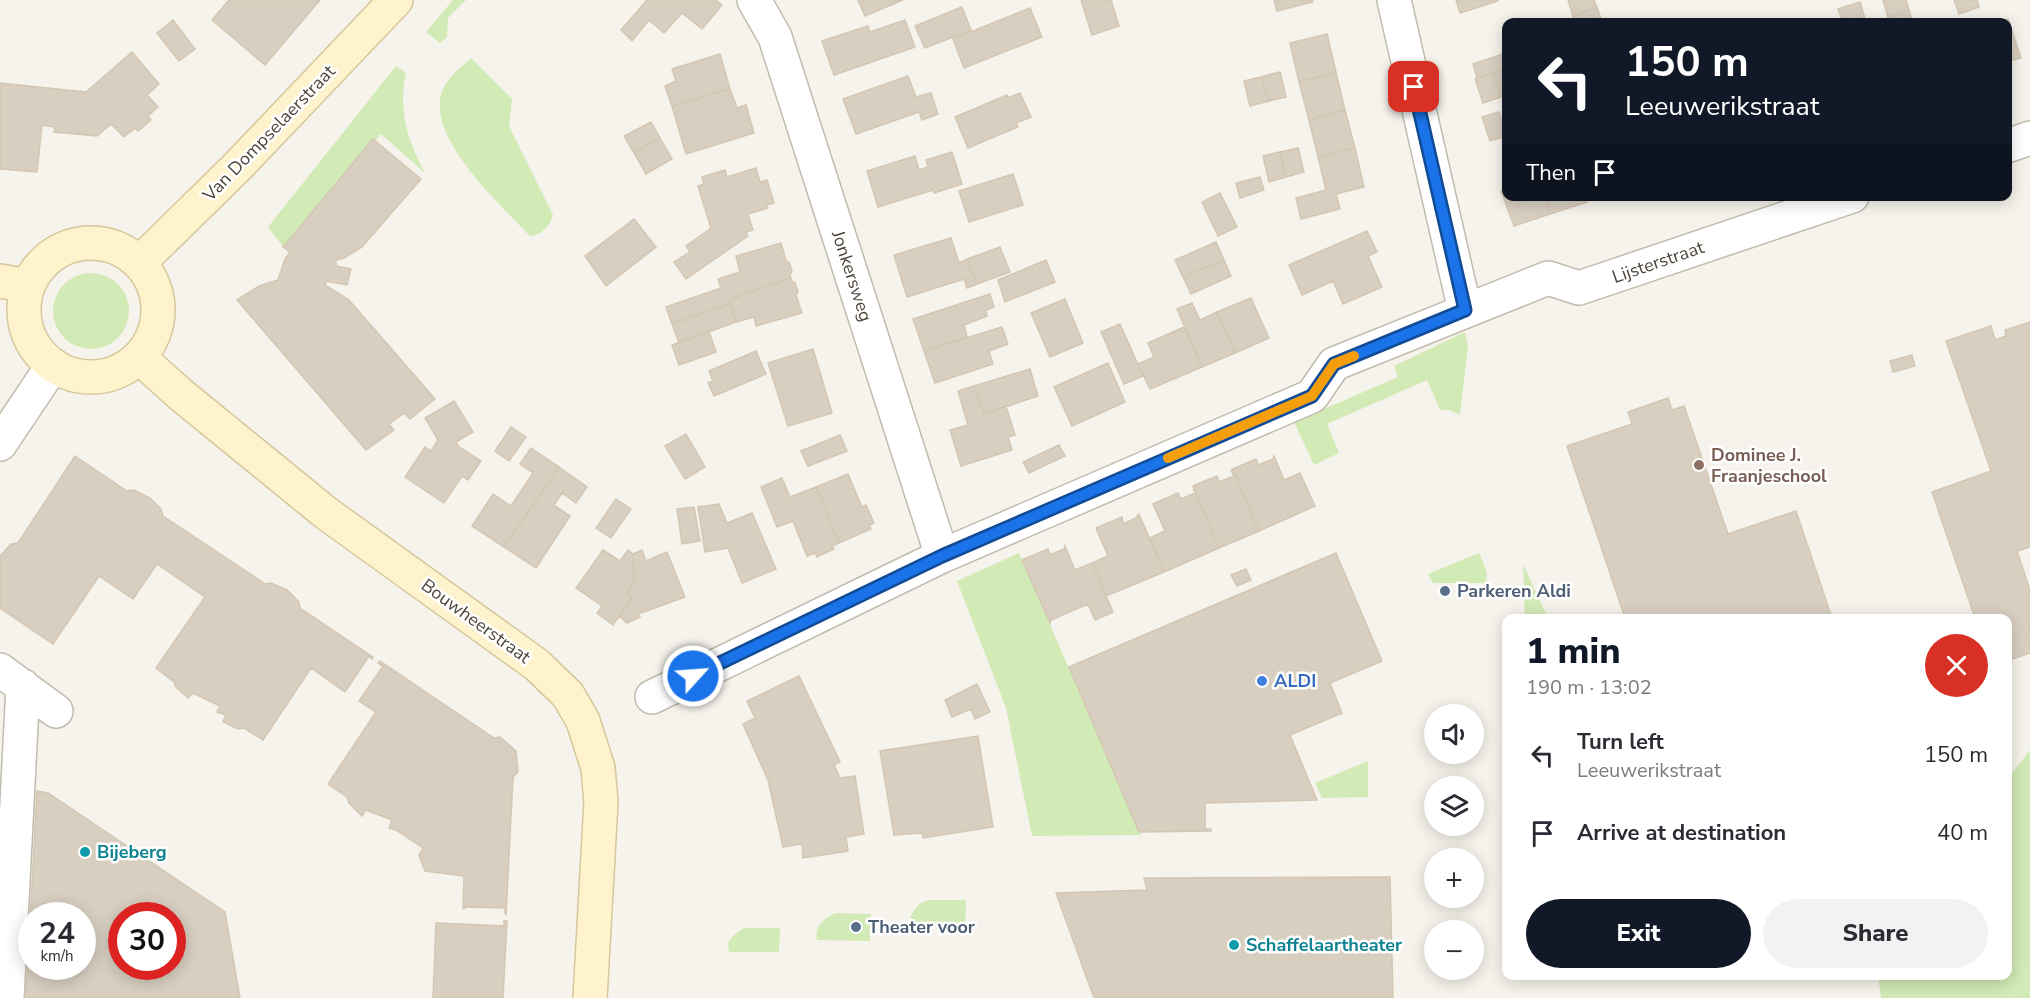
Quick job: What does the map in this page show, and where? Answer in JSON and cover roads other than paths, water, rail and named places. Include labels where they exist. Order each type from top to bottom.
[{"type":"main road","name":"Van Dompselaerstraat","points":[[139,263],[238,166],[396,0]]},
{"type":"main road","points":[[84,243],[99,243],[114,247],[139,263],[149,277],[158,310],[153,335],[139,357],[127,367],[113,374],[82,377],[53,365],[40,353],[30,338],[25,321],[24,304],[14,284],[35,273],[45,261],[63,249],[84,243]]},
{"type":"main road","name":"Bouwheerstraat","points":[[139,357],[326,513],[537,665],[568,695],[583,721],[598,768],[601,802],[590,998]]},
{"type":"street","name":"Jonkersweg","points":[[754,0],[775,36],[942,556]]},
{"type":"street","points":[[1394,0],[1465,310]]},
{"type":"street","points":[[2012,144],[2030,138]]},
{"type":"street","name":"Lijsterstraat","points":[[652,697],[942,556],[1312,396],[1334,364],[1548,278],[1579,288],[1836,201]]},
{"type":"street","points":[[0,444],[53,365]]},
{"type":"street","points":[[11,678],[56,711]]},
{"type":"street","points":[[7,998],[11,678]]},
{"type":"place","name":"Dominee J. Fraanjeschool","points":[[1699,465]]},
{"type":"place","name":"Parkeren Aldi","points":[[1445,591]]},
{"type":"place","name":"ALDI","points":[[1262,681]]},
{"type":"place","name":"Bijeberg","points":[[85,852]]},
{"type":"place","name":"Theater voor","points":[[856,927]]},
{"type":"place","name":"Schaffelaartheater","points":[[1234,945]]}]
